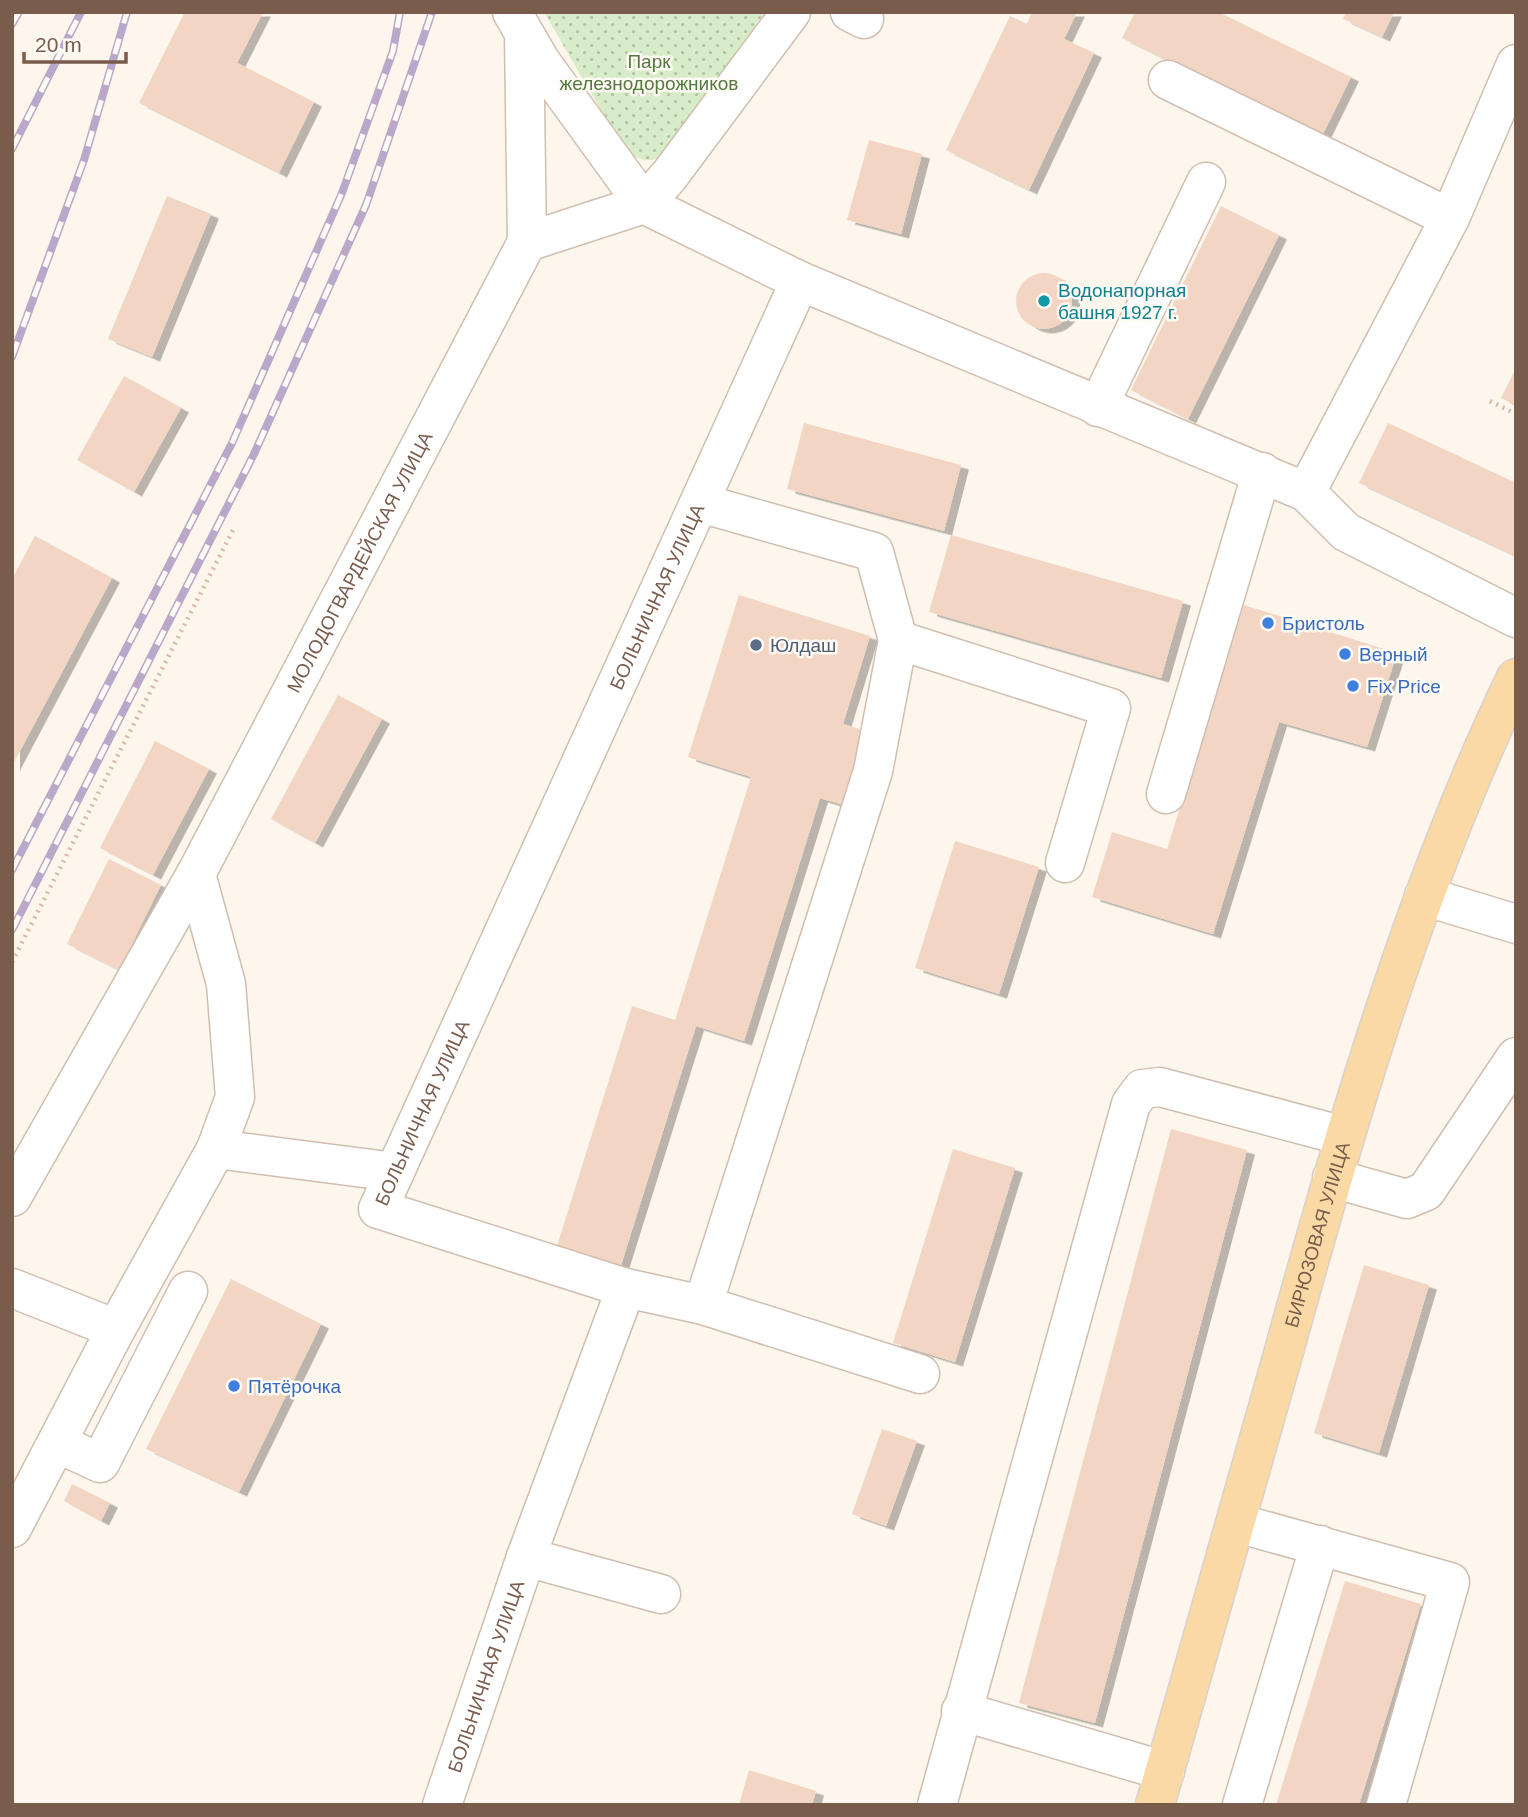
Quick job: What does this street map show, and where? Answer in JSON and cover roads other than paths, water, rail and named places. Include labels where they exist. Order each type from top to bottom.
[{"type":"main road","name":"БИРЮЗОВАЯ УЛИЦА","points":[[1160,1788],[1237,1523],[1344,1136],[1424,896],[1489,732],[1516,678]]},
{"type":"street","points":[[518,22],[527,242],[644,204],[669,176],[791,12]]},
{"type":"street","points":[[518,22],[541,62],[644,204],[800,281],[1306,492],[1346,531],[1516,618]]},
{"type":"street","points":[[1306,492],[1450,218],[1516,64]]},
{"type":"street","points":[[1168,80],[1450,218]]},
{"type":"street","points":[[1098,407],[1206,182]]},
{"type":"street","name":"МОЛОДОГВАРДЕЙСКАЯ УЛИЦА","points":[[12,1197],[197,874],[527,242]]},
{"type":"street","name":"БОЛЬНИЧНАЯ УЛИЦА","points":[[442,1805],[526,1557],[626,1288],[378,1209],[800,281]]},
{"type":"street","points":[[1166,794],[1262,472]]},
{"type":"street","points":[[700,503],[874,552],[898,640],[873,771],[703,1305]]},
{"type":"street","points":[[898,640],[1111,708],[1065,863]]},
{"type":"street","points":[[12,1528],[116,1329],[216,1149],[235,1097],[226,984],[197,874]]},
{"type":"street","points":[[1424,896],[1516,924]]},
{"type":"street","points":[[1332,1178],[1407,1199],[1426,1191],[1516,1057]]},
{"type":"street","points":[[937,1805],[1131,1104],[1142,1089],[1160,1087],[1344,1136]]},
{"type":"street","points":[[216,1149],[395,1172]]},
{"type":"street","points":[[12,1287],[116,1329]]},
{"type":"street","points":[[626,1288],[703,1305],[920,1374]]},
{"type":"street","points":[[57,1443],[100,1463],[188,1291]]},
{"type":"street","points":[[1237,1523],[1450,1583],[1386,1805]]},
{"type":"street","points":[[1242,1805],[1320,1545]]},
{"type":"street","points":[[526,1557],[661,1594]]},
{"type":"street","points":[[961,1711],[1160,1788]]},
{"type":"railway","points":[[12,24],[19,12]]},
{"type":"railway","points":[[12,149],[81,12]]},
{"type":"railway","points":[[12,357],[84,160],[127,12]]},
{"type":"railway","points":[[12,870],[232,443],[342,193],[393,51],[400,12]]},
{"type":"railway","points":[[12,930],[254,454],[366,205],[432,12]]},
{"type":"place","name":"Водонапорная башня 1927 г.","points":[[1044,301]]},
{"type":"place","name":"Бристоль","points":[[1268,623]]},
{"type":"place","name":"Юлдаш","points":[[756,645]]},
{"type":"place","name":"Верный","points":[[1345,654]]},
{"type":"place","name":"Fix Price","points":[[1353,686]]},
{"type":"place","name":"Пятёрочка","points":[[234,1386]]},
{"type":"park label","name":"Парк железнодорожников","points":[[649,72]]}]
